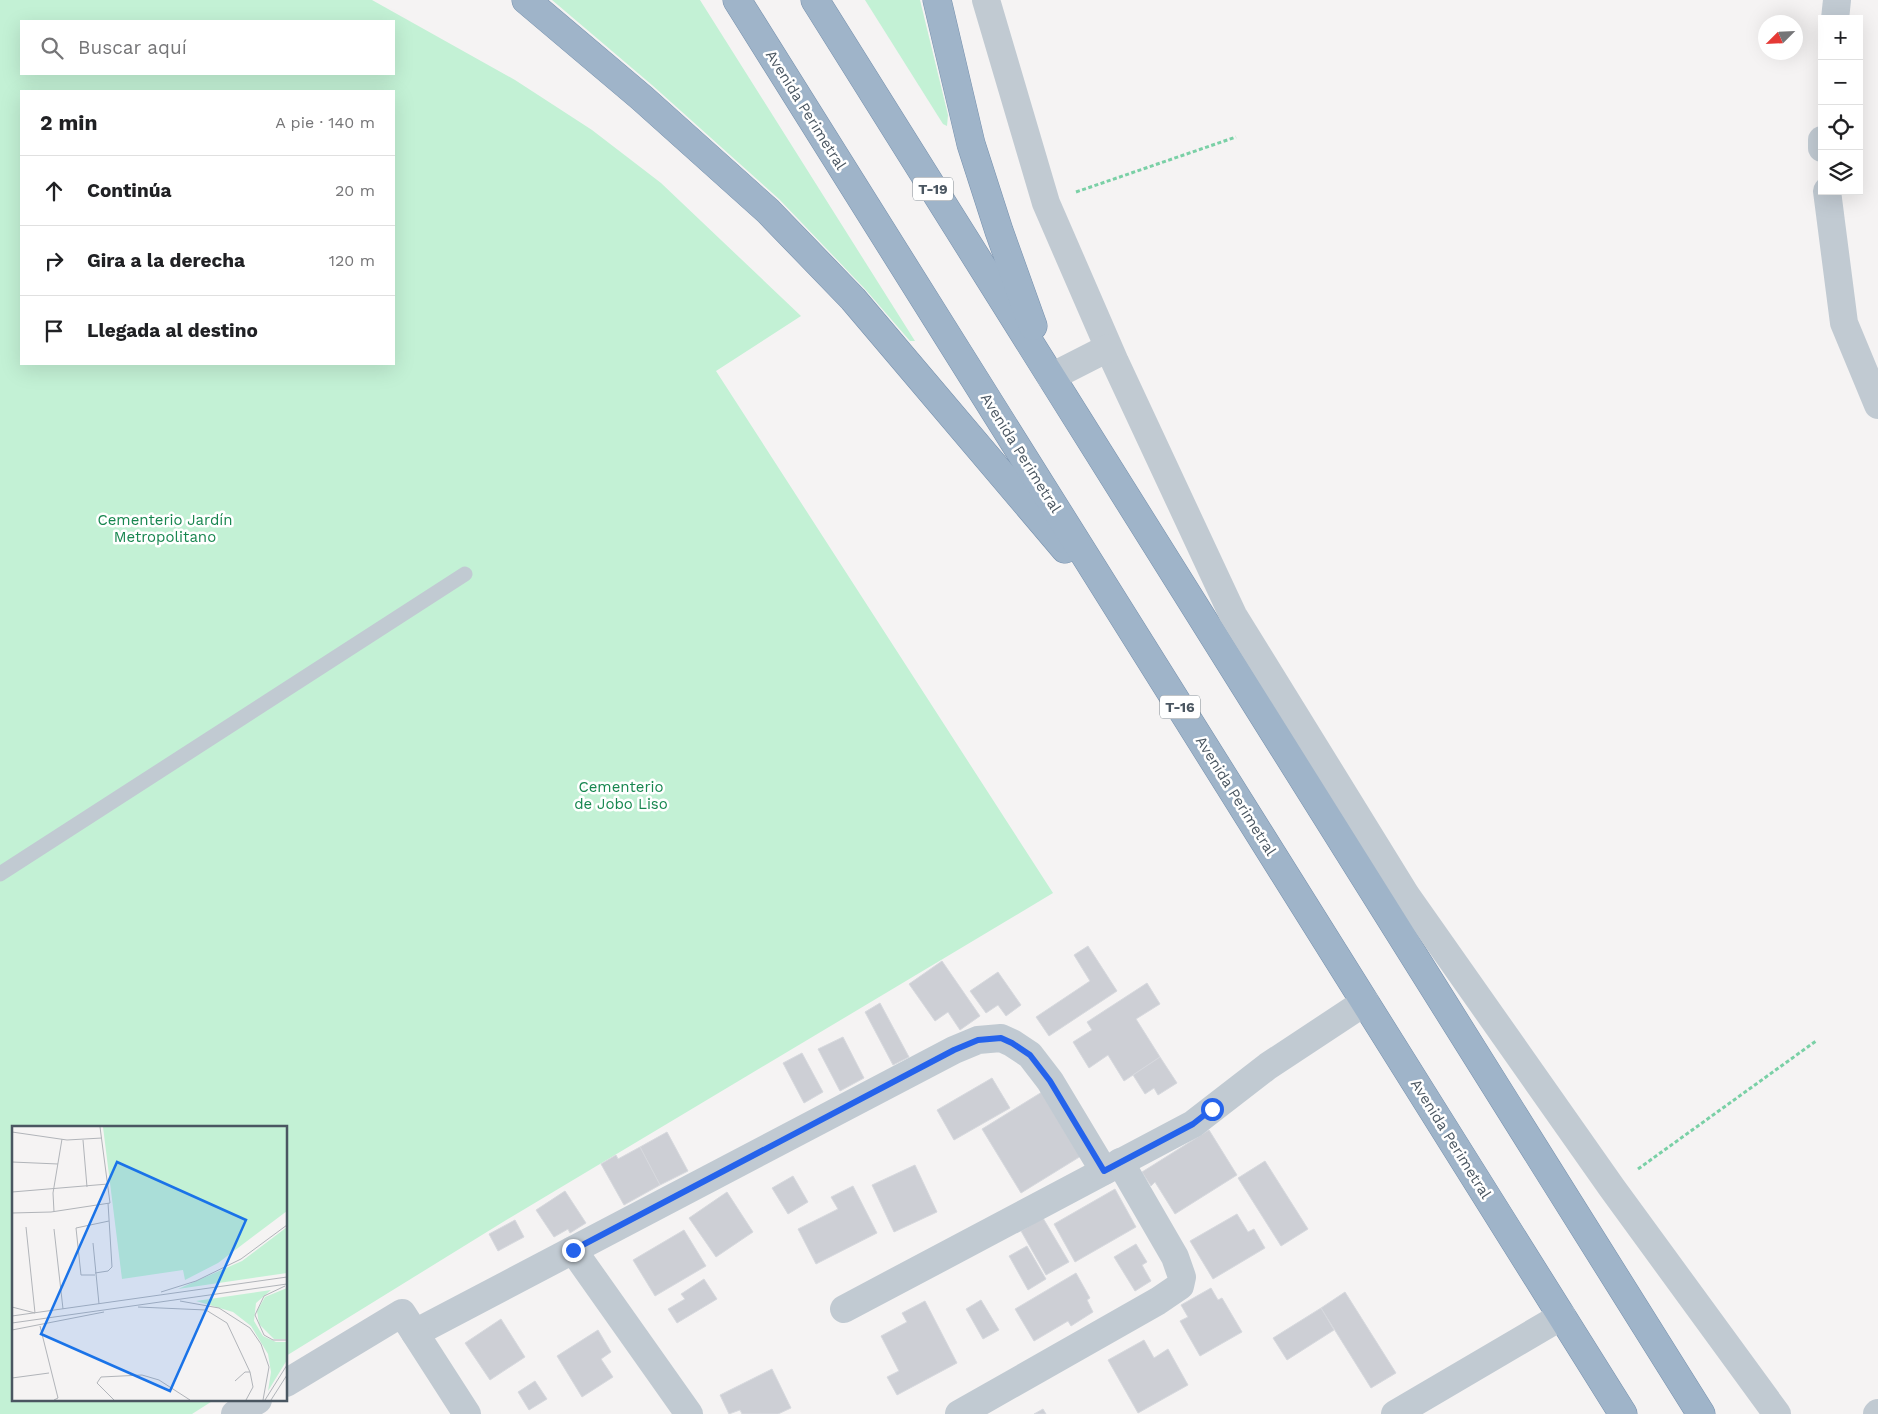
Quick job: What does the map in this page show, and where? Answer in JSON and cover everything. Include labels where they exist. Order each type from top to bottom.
[{"type":"highway","points":[[526,0],[642,98],[768,211],[853,299],[1129,625]]},
{"type":"highway","name":"Avenida Perimetral","points":[[737,0],[1623,1414]]},
{"type":"highway","name":"T-19","points":[[815,0],[1051,377]]},
{"type":"highway","points":[[937,0],[971,144],[999,231],[1051,377],[1701,1414]]},
{"type":"street","points":[[986,0],[1046,203],[1108,348],[1233,615],[1406,895],[1612,1188],[1777,1414]]},
{"type":"street","points":[[1835,15],[1837,0]]},
{"type":"street","points":[[1828,195],[1844,323],[1878,405]]},
{"type":"street","points":[[1051,377],[1108,348]]},
{"type":"street","points":[[844,1309],[1193,1124],[1268,1066],[1365,1002]]},
{"type":"street","points":[[288,1382],[408,1323],[573,1250],[954,1050],[978,1040],[1001,1038],[1030,1055],[1050,1081],[1176,1257],[1182,1277],[1180,1286],[1158,1301],[959,1414]]},
{"type":"street","points":[[573,1250],[689,1414]]},
{"type":"street","points":[[1395,1414],[1562,1316]]},
{"type":"street","points":[[408,1323],[467,1414]]},
{"type":"street","points":[[235,1414],[255,1402]]},
{"type":"lane","points":[[0,874],[465,574]]},
{"type":"path","points":[[1046,203],[1236,137]]},
{"type":"path","points":[[1612,1188],[1816,1041]]},
{"type":"green space","name":"Cementerio de Jobo Liso","points":[[0,0],[372,0],[515,80],[592,130],[661,183],[801,316],[716,371],[1053,893],[503,1222],[288,1355],[288,1126],[12,1126],[12,1402],[211,1402],[192,1414],[0,1414]]},
{"type":"green space","points":[[552,0],[700,0],[915,341],[910,341],[865,289],[779,199],[652,85]]},
{"type":"green space","points":[[865,0],[920,0],[948,115],[947,126],[943,124]]},
{"type":"building","points":[[1088,946],[1117,991],[1049,1036],[1036,1017],[1090,981],[1074,955]]},
{"type":"building","points":[[942,961],[980,1016],[960,1030],[948,1012],[935,1021],[909,984]]},
{"type":"building","points":[[998,972],[1021,1005],[1006,1016],[998,1005],[986,1013],[970,991]]},
{"type":"building","points":[[1147,983],[1160,1004],[1136,1019],[1160,1057],[1124,1081],[1108,1055],[1089,1068],[1073,1042],[1092,1030],[1087,1022]]},
{"type":"building","points":[[880,1003],[909,1057],[893,1065],[865,1012]]},
{"type":"building","points":[[843,1037],[864,1078],[840,1091],[818,1049]]},
{"type":"building","points":[[802,1053],[823,1092],[804,1103],[783,1063]]},
{"type":"building","points":[[1160,1057],[1177,1083],[1158,1095],[1154,1088],[1145,1094],[1133,1075]]},
{"type":"building","points":[[992,1078],[1010,1108],[954,1140],[937,1110]]},
{"type":"building","points":[[1042,1092],[1081,1156],[1021,1193],[982,1129]]},
{"type":"building","points":[[1209,1130],[1237,1175],[1175,1214],[1155,1182],[1151,1186],[1142,1172]]},
{"type":"building","points":[[667,1132],[688,1171],[660,1185],[640,1147]]},
{"type":"building","points":[[640,1147],[660,1185],[624,1205],[601,1164],[616,1155],[618,1159]]},
{"type":"building","points":[[1265,1161],[1308,1229],[1281,1246],[1238,1178]]},
{"type":"building","points":[[915,1165],[937,1212],[894,1232],[872,1185]]},
{"type":"building","points":[[793,1176],[808,1202],[788,1214],[772,1188]]},
{"type":"building","points":[[853,1186],[877,1233],[816,1264],[798,1229],[838,1209],[831,1197]]},
{"type":"building","points":[[1115,1189],[1136,1227],[1075,1262],[1054,1224]]},
{"type":"building","points":[[565,1191],[586,1223],[570,1233],[568,1229],[554,1237],[536,1210]]},
{"type":"building","points":[[727,1192],[753,1232],[716,1257],[689,1218]]},
{"type":"building","points":[[1237,1214],[1248,1232],[1254,1229],[1265,1248],[1213,1279],[1190,1241]]},
{"type":"building","points":[[1043,1218],[1069,1262],[1046,1275],[1021,1231]]},
{"type":"building","points":[[515,1220],[524,1237],[498,1251],[489,1234]]},
{"type":"building","points":[[684,1230],[706,1266],[655,1296],[633,1260]]},
{"type":"building","points":[[1136,1244],[1147,1262],[1142,1265],[1151,1281],[1135,1291],[1114,1257]]},
{"type":"building","points":[[1027,1246],[1046,1279],[1028,1290],[1009,1256]]},
{"type":"building","points":[[1076,1273],[1090,1298],[1087,1300],[1093,1312],[1071,1326],[1068,1321],[1034,1341],[1015,1309]]},
{"type":"building","points":[[704,1279],[717,1299],[677,1323],[668,1309],[685,1299],[681,1294]]},
{"type":"building","points":[[1211,1288],[1218,1300],[1222,1298],[1242,1332],[1200,1356],[1180,1321],[1188,1317],[1181,1305]]},
{"type":"building","points":[[1345,1292],[1396,1373],[1371,1388],[1321,1308]]},
{"type":"building","points":[[981,1300],[999,1330],[983,1339],[966,1309]]},
{"type":"building","points":[[925,1301],[957,1363],[897,1395],[887,1377],[899,1371],[881,1336],[907,1322],[902,1313]]},
{"type":"building","points":[[1321,1308],[1334,1330],[1287,1360],[1273,1338]]},
{"type":"building","points":[[501,1319],[525,1357],[490,1380],[465,1343]]},
{"type":"building","points":[[598,1330],[611,1352],[601,1359],[613,1377],[582,1397],[557,1356]]},
{"type":"building","points":[[1144,1340],[1154,1358],[1168,1349],[1188,1385],[1138,1413],[1108,1360]]},
{"type":"building","points":[[772,1369],[791,1408],[778,1414],[742,1414],[740,1410],[729,1414],[720,1395]]},
{"type":"building","points":[[535,1381],[547,1399],[529,1410],[518,1392]]},
{"type":"building","points":[[1043,1409],[1046,1414],[1034,1414]]},
{"type":"route","points":[[573,1250],[954,1050],[978,1040],[1001,1038],[1030,1055],[1050,1081],[1104,1171],[1193,1124],[1212,1109]]},
{"type":"park label","name":"Cementerio Jardín Metropolitano","points":[[165,528]]}]
